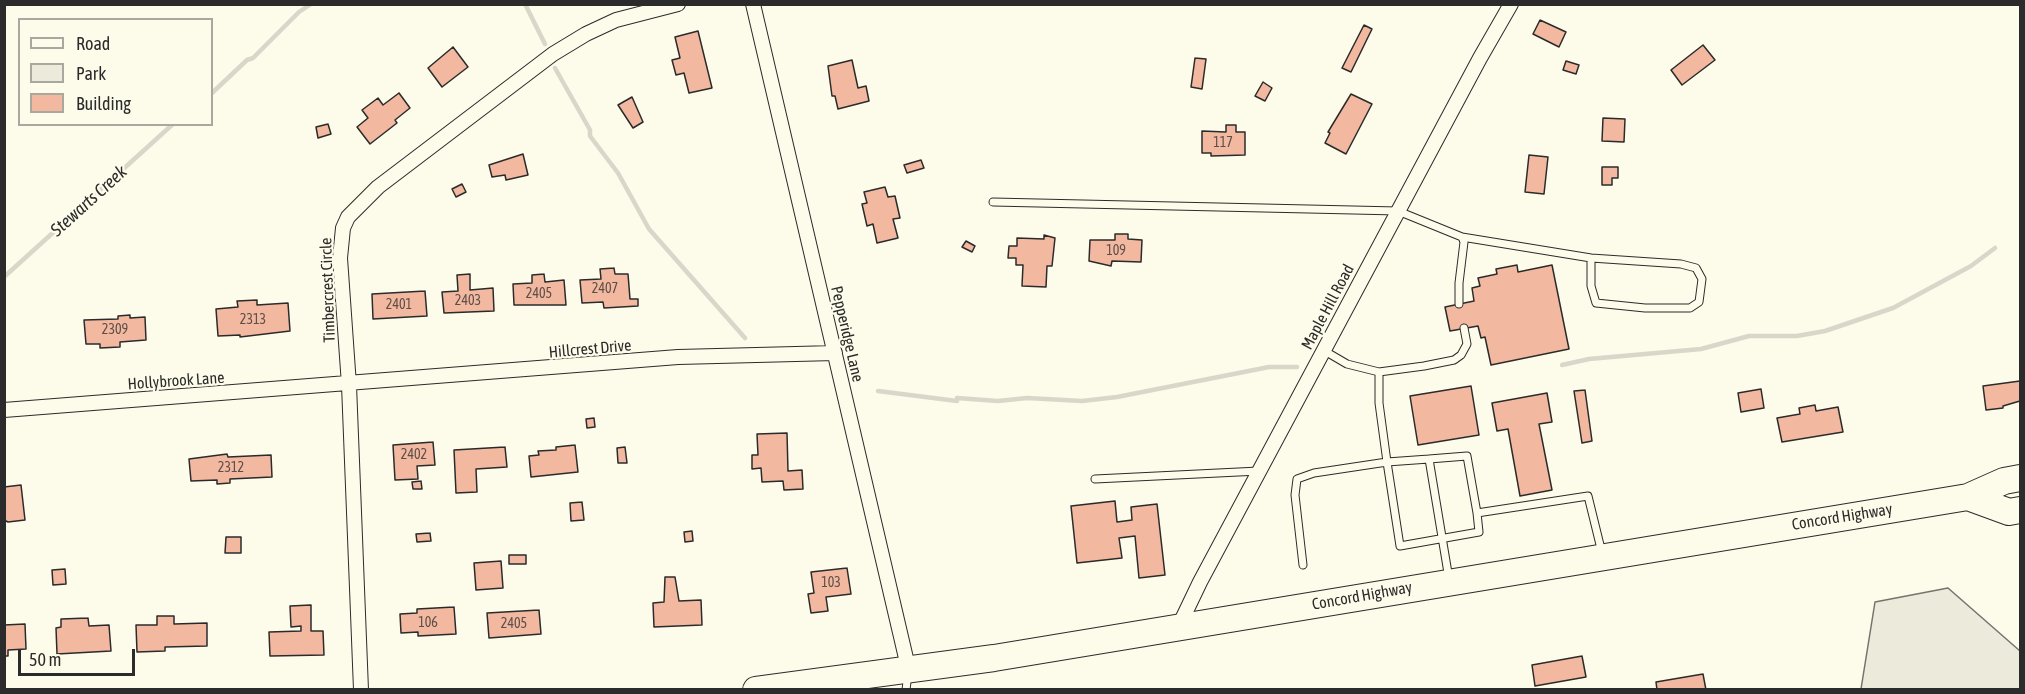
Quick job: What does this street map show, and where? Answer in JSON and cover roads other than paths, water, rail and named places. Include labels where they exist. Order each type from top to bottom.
[{"type":"highway","name":"Concord Highway","points":[[756,690],[908,680],[1178,628],[1450,581],[1968,497],[2004,481],[2020,478]]},
{"type":"highway","name":"Concord Highway","points":[[1968,497],[2009,512],[2020,510]]},
{"type":"street","name":"Timbercrest Circle","points":[[361,690],[349,385],[340,258],[343,228],[348,217],[378,187],[553,54],[586,34],[616,20],[678,4]]},
{"type":"street","name":"Pepperidge Lane","points":[[753,4],[835,353],[908,680]]},
{"type":"street","name":"Maple Hill Road","points":[[1178,628],[1200,582],[1323,351],[1511,4]]},
{"type":"street","name":"Hillcrest Drive","points":[[349,385],[678,357],[835,353]]},
{"type":"street","name":"Hollybrook Lane","points":[[4,410],[349,385]]},
{"type":"lane","points":[[993,202],[1398,211],[1462,237],[1591,258],[1681,264],[1696,268],[1702,279],[1699,302],[1690,308],[1645,308],[1596,303],[1592,286],[1591,258]]},
{"type":"lane","points":[[1459,304],[1464,242],[1462,237]]},
{"type":"lane","points":[[1323,351],[1347,364],[1379,372],[1454,360],[1465,350],[1464,328]]},
{"type":"lane","points":[[1303,565],[1295,495],[1297,479],[1314,473],[1387,462],[1467,456],[1479,532],[1400,546],[1387,462],[1378,403],[1379,372]]},
{"type":"lane","points":[[1429,459],[1450,581]]},
{"type":"lane","points":[[1095,479],[1259,471]]},
{"type":"lane","points":[[1477,513],[1588,496],[1603,556]]},
{"type":"waterway","name":"Stewarts Creek","points":[[213,92],[247,60],[253,58],[299,12],[311,4]]},
{"type":"waterway","points":[[525,4],[545,44]]},
{"type":"waterway","points":[[555,68],[590,130],[590,136],[618,173],[649,229],[745,338]]},
{"type":"waterway","name":"Stewarts Creek","points":[[4,277],[171,126]]},
{"type":"waterway","points":[[1562,365],[1589,359],[1701,349],[1749,336],[1797,336],[1825,331],[1893,308],[1971,266],[1995,248]]},
{"type":"waterway","points":[[878,391],[957,401],[957,398],[998,401],[1027,398],[1082,401],[1117,397],[1269,367],[1297,367]]}]
